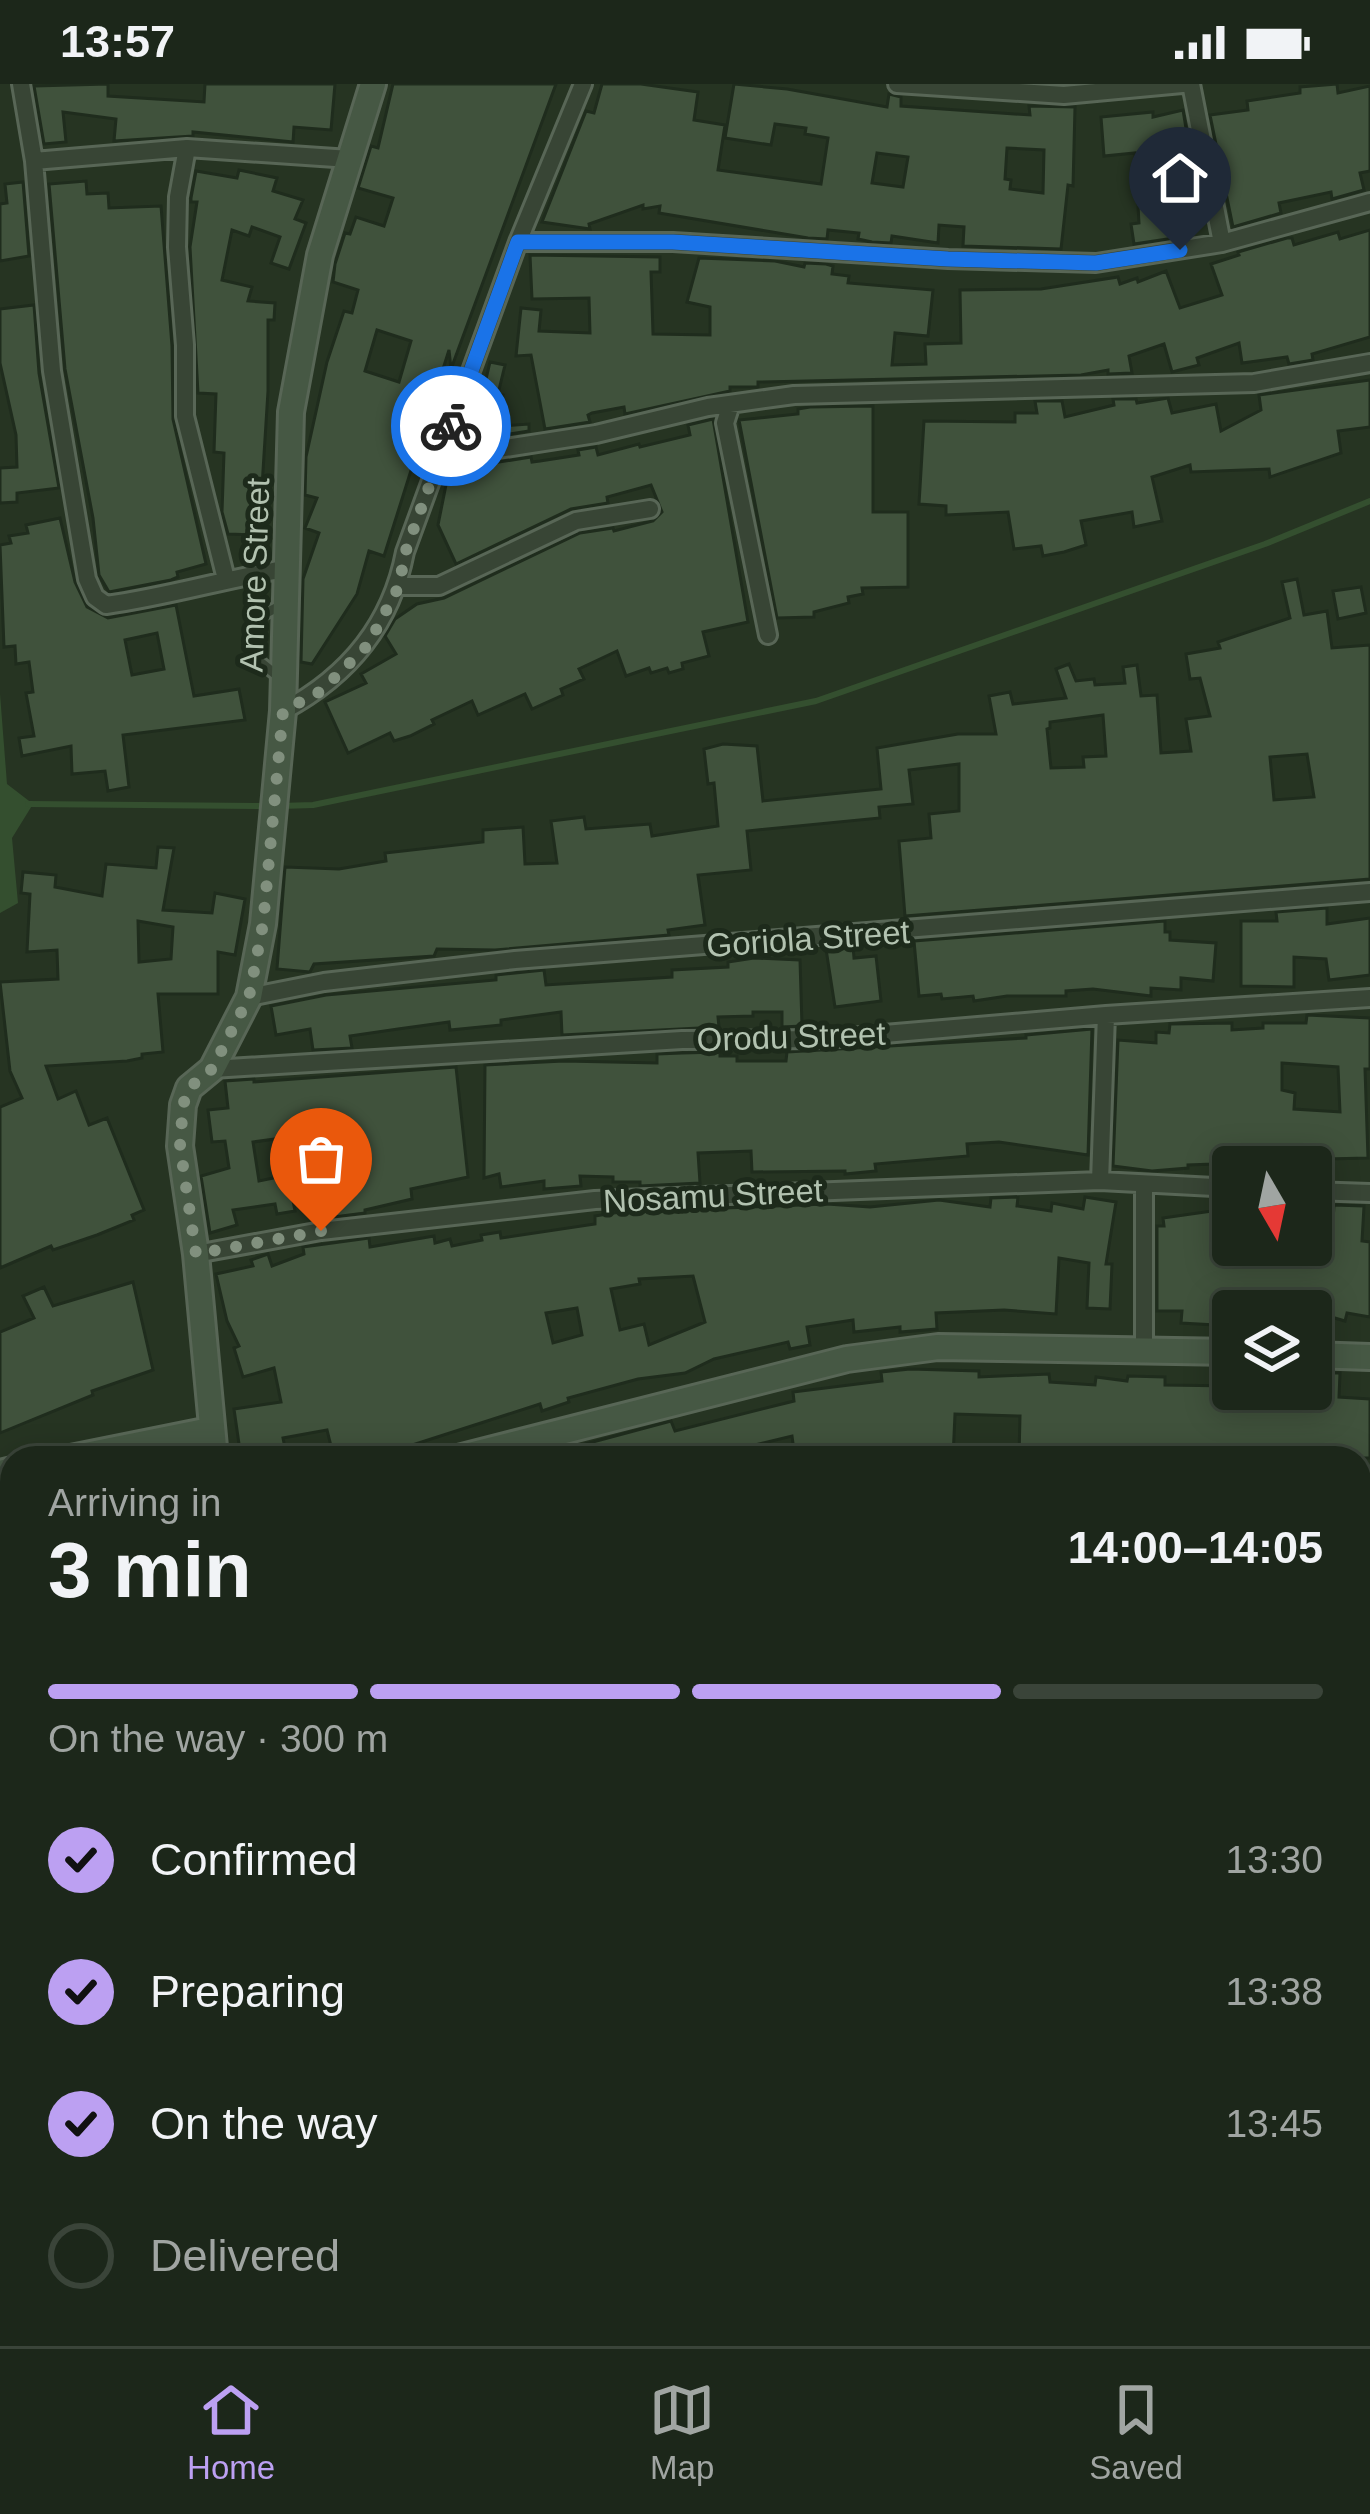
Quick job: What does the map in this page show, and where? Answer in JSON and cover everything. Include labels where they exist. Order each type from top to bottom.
[{"type":"main road","name":"Amore Street","points":[[213,1446],[196,1254],[180,1146],[183,1105],[189,1088],[212,1069],[249,997],[270,861],[283,711],[291,412],[320,255],[373,84]]},
{"type":"main road","points":[[505,1446],[847,1359],[938,1347],[1212,1351]]},
{"type":"main road","points":[[1332,1356],[1370,1357]]},
{"type":"main road","points":[[182,1446],[210,1430]]},
{"type":"street","points":[[21,84],[34,161],[52,370],[87,579],[95,596],[106,605],[141,601],[285,569]]},
{"type":"street","points":[[283,711],[321,691],[368,645],[399,586],[405,553],[518,242],[583,84]]},
{"type":"street","points":[[897,84],[1064,95],[1182,84]]},
{"type":"street","points":[[1191,84],[1222,243]]},
{"type":"street","points":[[34,161],[187,148],[350,160]]},
{"type":"street","points":[[187,148],[177,230],[185,416],[226,579]]},
{"type":"street","points":[[518,242],[673,242],[1096,263],[1222,243],[1370,202]]},
{"type":"street","points":[[440,458],[596,434],[794,395],[1255,383],[1370,363]]},
{"type":"street","points":[[731,404],[725,423],[768,635]]},
{"type":"street","points":[[399,586],[439,586],[576,521],[650,509]]},
{"type":"street","name":"Goriola Street","points":[[249,997],[324,982],[515,960],[1370,892]]},
{"type":"street","name":"Orodu Street","points":[[212,1069],[682,1040],[826,1039],[1370,998]]},
{"type":"street","points":[[1100,1181],[1106,1015]]},
{"type":"street","name":"Nosamu Street","points":[[196,1254],[321,1231],[595,1200],[1100,1181],[1212,1187]]},
{"type":"street","points":[[1144,1185],[1144,1349]]},
{"type":"street","points":[[1332,1192],[1370,1193]]},
{"type":"shaded area","points":[[0,694],[7,784],[33,804],[12,838],[18,903],[0,913]]},
{"type":"building","points":[[108,84],[108,96],[204,102],[205,84],[335,84],[331,130],[294,127],[293,142],[193,132],[193,136],[114,141],[116,119],[63,112],[66,142],[44,144],[34,86]]},
{"type":"building","points":[[393,84],[556,84],[451,369],[449,350],[384,556],[369,551],[357,594],[312,664],[301,662],[303,579],[319,533],[305,528],[317,498],[305,495],[306,457],[327,362],[344,311],[352,313],[358,290],[333,282],[345,233],[350,234],[356,217],[384,226],[393,198],[358,188],[371,146],[378,148]],"holes":[[[377,330],[411,341],[399,382],[365,371]]]},
{"type":"building","points":[[602,84],[698,92],[694,120],[725,125],[718,170],[821,184],[828,138],[805,134],[806,128],[775,124],[771,145],[725,138],[734,84],[887,107],[889,94],[901,97],[901,106],[1030,115],[1029,106],[1075,107],[1073,186],[1068,185],[1061,249],[963,246],[964,227],[939,225],[938,243],[892,236],[891,243],[872,242],[858,239],[859,233],[828,230],[827,239],[808,238],[659,213],[660,206],[643,209],[643,205],[589,224],[590,229],[542,222],[586,111],[594,113]],"holes":[[[1007,148],[1044,150],[1043,193],[1010,189],[1011,180],[1005,179]],[[877,153],[908,157],[903,187],[872,183]]]},
{"type":"building","points":[[1337,84],[1338,93],[1370,86],[1370,171],[1360,173],[1364,190],[1332,199],[1331,192],[1279,203],[1281,213],[1233,227],[1210,115],[1248,110],[1247,101],[1300,93],[1300,87]]},
{"type":"building","points":[[1183,110],[1201,220],[1171,222],[1174,238],[1134,244],[1131,224],[1139,223],[1135,153],[1104,156],[1101,117],[1153,112],[1153,117]]},
{"type":"building","points":[[239,170],[277,178],[273,191],[303,200],[295,219],[306,223],[289,269],[271,263],[280,237],[252,227],[249,236],[232,230],[222,280],[252,287],[248,301],[275,303],[274,320],[268,320],[259,535],[228,534],[222,512],[224,453],[214,452],[216,394],[198,393],[190,247],[196,171],[237,178]]},
{"type":"building","points":[[86,181],[87,194],[108,193],[109,208],[161,206],[173,419],[206,564],[177,572],[178,577],[171,580],[109,592],[99,575],[65,369],[49,184]]},
{"type":"building","points":[[23,182],[29,256],[0,261],[0,204],[7,203],[5,184]]},
{"type":"building","points":[[1370,230],[1370,337],[1312,354],[1313,360],[1289,364],[1287,357],[1242,363],[1239,343],[1197,358],[1199,365],[1172,372],[1164,344],[1129,356],[1132,373],[758,382],[758,387],[730,387],[730,391],[625,414],[624,407],[592,413],[590,422],[545,429],[531,355],[516,356],[521,308],[541,310],[539,331],[590,333],[589,298],[532,299],[530,255],[660,257],[660,272],[651,272],[653,334],[710,335],[710,307],[687,302],[699,258],[804,267],[805,263],[826,264],[833,266],[832,274],[849,276],[848,283],[933,290],[928,336],[895,333],[892,365],[926,364],[925,344],[961,343],[960,290],[1041,289],[1118,277],[1120,284],[1166,271],[1180,308],[1222,295],[1211,264],[1238,252],[1287,238],[1294,245],[1338,232],[1340,239]]},
{"type":"building","points":[[34,305],[39,373],[59,488],[17,493],[17,502],[0,503],[0,468],[17,467],[16,435],[0,363],[0,309]]},
{"type":"building","points":[[490,362],[505,365],[498,394],[503,395],[499,426],[529,424],[529,431],[459,442],[463,429],[470,429],[475,397],[477,391],[483,392]]},
{"type":"building","points":[[1370,380],[1370,427],[1338,431],[1341,453],[1270,477],[1269,469],[1191,472],[1190,465],[1152,477],[1162,521],[1134,527],[1132,512],[1081,521],[1086,545],[1064,552],[1043,556],[1041,546],[1014,549],[1008,512],[946,515],[946,506],[919,504],[924,421],[1015,422],[1015,413],[1037,413],[1035,401],[1062,401],[1065,417],[1114,405],[1113,399],[1136,399],[1137,403],[1168,398],[1172,413],[1216,404],[1221,431],[1261,410],[1259,395]]},
{"type":"building","points":[[873,406],[873,512],[908,512],[908,587],[862,588],[863,594],[848,597],[849,603],[814,612],[814,617],[777,618],[739,420],[798,414],[798,409],[810,407]]},
{"type":"building","points":[[713,419],[748,622],[703,632],[709,656],[682,663],[683,669],[651,673],[649,668],[626,676],[617,651],[579,669],[584,679],[532,709],[525,694],[478,715],[472,701],[410,736],[394,741],[390,733],[348,753],[325,702],[366,683],[361,674],[396,654],[385,636],[395,619],[417,604],[444,598],[580,533],[614,531],[653,521],[662,512],[651,485],[607,497],[608,503],[571,509],[456,564],[438,525],[449,470],[579,455],[578,450],[596,447],[598,455],[640,447],[690,435],[688,425]]},
{"type":"building","points":[[60,518],[75,582],[87,607],[108,618],[176,605],[194,696],[239,689],[245,720],[123,735],[129,787],[108,791],[105,771],[72,774],[71,746],[22,756],[19,738],[34,736],[26,693],[33,692],[29,662],[16,664],[15,646],[4,647],[0,545],[11,543],[9,536],[28,533],[26,525]],"holes":[[[157,633],[164,669],[132,675],[125,640]]]},
{"type":"building","points":[[1297,579],[1304,615],[1327,611],[1332,648],[1370,645],[1370,879],[905,916],[899,841],[931,838],[929,814],[959,811],[959,764],[909,770],[913,804],[879,807],[880,818],[747,831],[751,870],[698,875],[705,925],[668,930],[669,935],[495,950],[437,949],[434,956],[314,964],[310,972],[277,969],[285,867],[339,869],[386,861],[385,853],[483,842],[483,830],[523,827],[525,864],[557,863],[551,821],[584,817],[586,829],[650,824],[652,836],[718,826],[714,783],[708,784],[704,749],[723,744],[757,746],[763,801],[881,789],[877,748],[958,734],[996,734],[989,696],[1010,692],[1013,704],[1066,698],[1056,669],[1069,664],[1076,681],[1094,679],[1095,685],[1125,683],[1123,667],[1137,665],[1141,696],[1157,695],[1161,753],[1191,751],[1186,719],[1210,716],[1200,678],[1190,679],[1186,654],[1220,648],[1218,642],[1290,618],[1282,582]],"holes":[[[1103,715],[1106,756],[1083,757],[1084,767],[1051,768],[1050,722]],[[1307,754],[1314,797],[1274,800],[1270,757]]]},
{"type":"building","points":[[1361,587],[1366,613],[1338,619],[1333,591]]},
{"type":"building","points":[[158,847],[174,848],[163,910],[212,913],[215,893],[245,899],[235,955],[218,952],[218,994],[158,994],[163,1052],[127,1061],[46,1066],[58,1099],[76,1091],[89,1125],[107,1118],[144,1210],[132,1215],[134,1220],[97,1235],[53,1250],[51,1246],[0,1268],[0,1107],[22,1098],[10,1071],[0,982],[58,979],[57,950],[27,952],[30,894],[21,893],[23,872],[56,875],[55,887],[102,896],[106,864],[156,868]],"holes":[[[138,921],[173,927],[171,959],[139,962]]]},
{"type":"building","points":[[1327,908],[1327,924],[1370,918],[1370,975],[1329,980],[1326,959],[1294,957],[1294,987],[1241,986],[1241,921],[1277,921],[1276,912]]},
{"type":"building","points":[[1165,921],[1170,940],[1216,943],[1213,981],[1181,978],[1181,990],[1151,988],[1151,996],[1093,989],[1066,991],[1066,996],[974,1001],[973,996],[919,996],[914,941]]},
{"type":"building","points":[[853,946],[854,958],[876,956],[881,1001],[835,1007],[826,949]]},
{"type":"building","points":[[800,960],[802,1026],[782,1027],[782,1012],[753,1012],[753,1016],[718,1017],[719,1027],[562,1035],[561,1012],[501,1020],[501,1025],[450,1030],[449,1022],[350,1036],[352,1048],[313,1050],[310,1029],[276,1035],[271,1006],[326,995],[496,980],[496,975],[544,970],[546,985],[672,977],[672,970],[728,967],[728,962]]},
{"type":"building","points":[[1307,1015],[1370,1018],[1370,1069],[1365,1069],[1368,1158],[1332,1159],[1332,1146],[1212,1146],[1212,1164],[1152,1171],[1113,1166],[1118,1040],[1156,1043],[1156,1032],[1169,1033],[1170,1024],[1232,1023],[1232,1030],[1263,1028],[1263,1023],[1306,1023]],"holes":[[[1282,1063],[1338,1067],[1340,1112],[1294,1109],[1295,1093],[1282,1090]]]},
{"type":"building","points":[[1092,1029],[1088,1155],[999,1142],[967,1144],[968,1156],[875,1164],[876,1171],[845,1174],[752,1172],[751,1151],[698,1153],[700,1183],[640,1186],[640,1182],[613,1182],[613,1177],[580,1176],[581,1186],[544,1189],[544,1181],[501,1187],[499,1174],[484,1178],[485,1065],[657,1063],[657,1054],[720,1052],[720,1056],[737,1056],[737,1061],[786,1061],[787,1052],[1026,1038]]},
{"type":"building","points":[[456,1067],[468,1177],[411,1189],[412,1199],[365,1213],[326,1218],[312,1134],[253,1142],[259,1181],[288,1175],[295,1211],[277,1214],[275,1204],[233,1210],[237,1225],[210,1233],[201,1176],[229,1168],[225,1141],[212,1142],[208,1110],[228,1108],[225,1081]]},
{"type":"building","points":[[1018,1197],[1017,1206],[1051,1211],[1052,1203],[1083,1209],[1085,1197],[1116,1202],[1106,1264],[1112,1264],[1110,1309],[1087,1308],[1089,1263],[1059,1258],[1056,1314],[936,1313],[937,1329],[900,1332],[900,1327],[854,1332],[853,1320],[807,1327],[810,1345],[790,1349],[788,1342],[714,1359],[685,1373],[638,1379],[568,1398],[569,1402],[542,1411],[540,1404],[409,1446],[331,1446],[327,1430],[283,1438],[285,1446],[239,1446],[234,1409],[281,1402],[274,1368],[243,1377],[234,1348],[239,1346],[227,1321],[216,1274],[253,1266],[251,1260],[268,1254],[272,1266],[304,1254],[303,1247],[369,1238],[370,1247],[434,1236],[435,1243],[450,1239],[452,1246],[500,1232],[501,1238],[595,1224],[595,1216],[620,1212],[827,1204],[870,1207],[939,1200],[990,1207],[991,1198]],"holes":[[[693,1276],[705,1322],[649,1345],[644,1324],[620,1330],[611,1289],[640,1284],[639,1279]],[[577,1308],[582,1335],[553,1343],[546,1313]]]},
{"type":"building","points":[[1334,1205],[1364,1206],[1362,1241],[1370,1242],[1370,1317],[1347,1313],[1345,1321],[1332,1317],[1332,1290],[1212,1290],[1212,1325],[1181,1323],[1182,1311],[1157,1311],[1157,1226],[1164,1226],[1163,1218],[1212,1211],[1212,1266],[1332,1266]]},
{"type":"building","points":[[133,1282],[153,1370],[92,1391],[93,1395],[0,1433],[0,1332],[34,1318],[23,1296],[44,1287],[53,1306]]},
{"type":"building","points":[[910,1369],[979,1371],[979,1377],[1049,1374],[1050,1382],[1095,1385],[1096,1377],[1127,1381],[1128,1376],[1165,1377],[1165,1385],[1212,1386],[1212,1410],[1332,1410],[1332,1373],[1340,1373],[1339,1397],[1370,1399],[1370,1446],[1019,1446],[1020,1416],[955,1414],[954,1446],[793,1446],[792,1436],[750,1446],[578,1446],[671,1421],[675,1431],[794,1401],[793,1392],[882,1381],[881,1372]]},
{"type":"waterway","points":[[280,806],[313,805],[816,701],[1265,544],[1370,501]]},
{"type":"waterway","points":[[28,804],[266,806]]},
{"type":"way so far","points":[[321,1231],[196,1254],[180,1146],[183,1105],[189,1088],[212,1069],[249,997],[263,924],[283,711],[321,691],[368,645],[399,586],[405,553],[451,426]]},
{"type":"route","points":[[451,426],[518,242],[673,242],[1096,263],[1180,250]]}]
